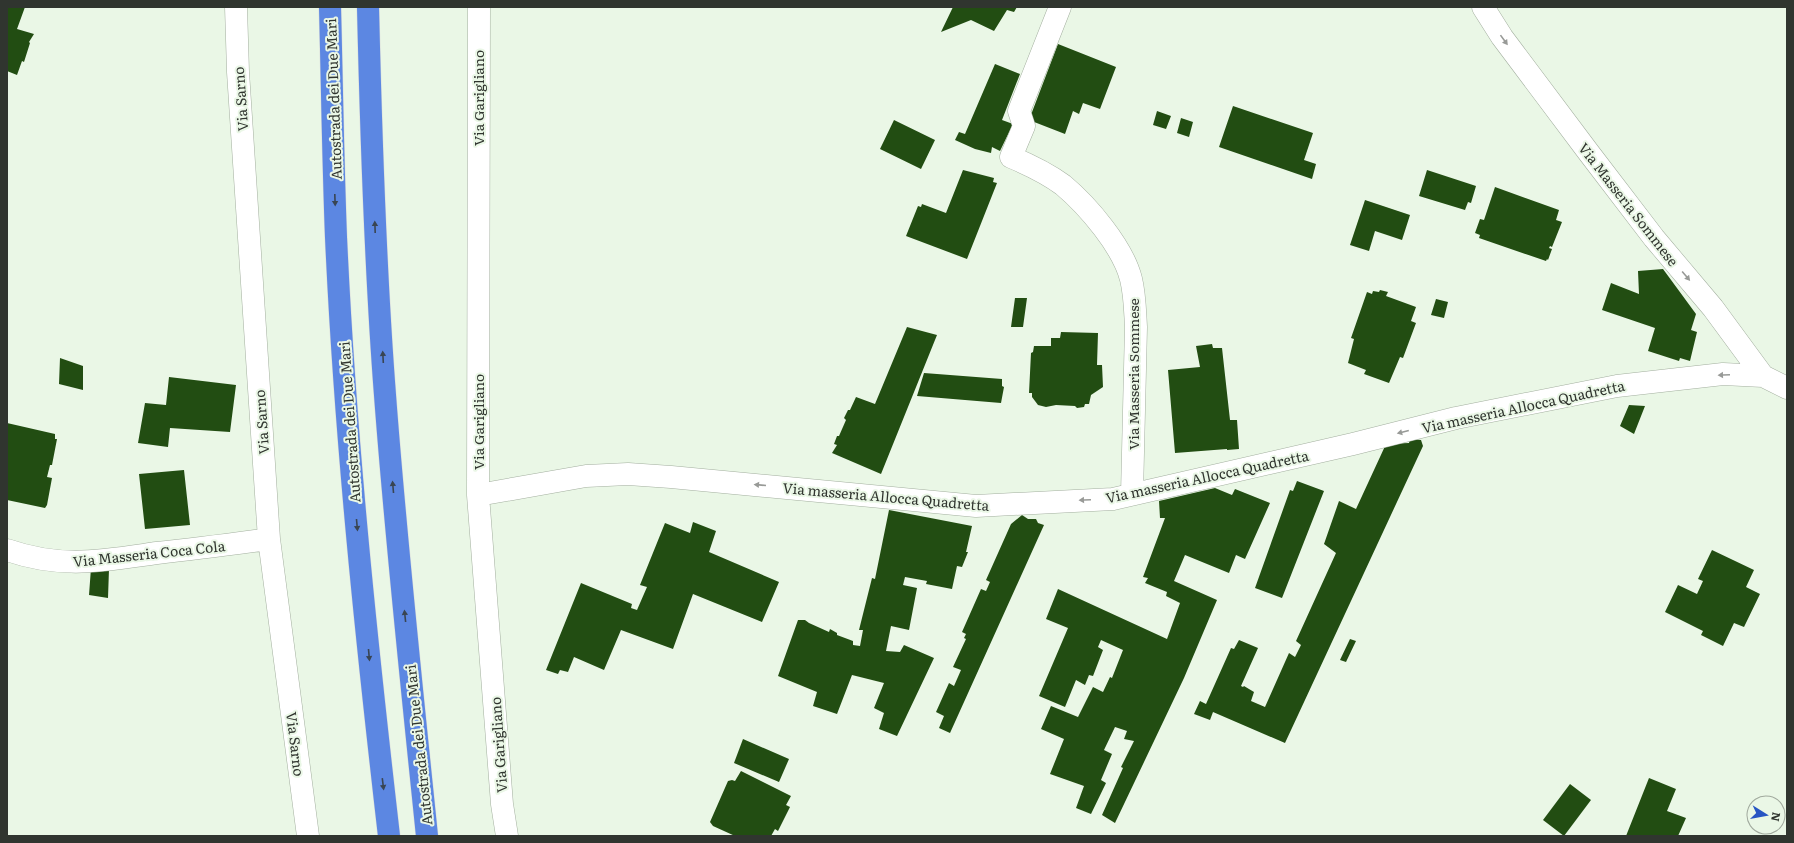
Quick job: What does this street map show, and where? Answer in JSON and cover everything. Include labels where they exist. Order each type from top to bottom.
[{"type":"highway","name":"Autostrada dei Due Mari","points":[[330,7],[336,238],[346,396],[374,702],[389,836]]},
{"type":"highway","name":"Autostrada dei Due Mari","points":[[368,7],[375,220],[385,394],[398,549],[427,836]]},
{"type":"street","name":"Via Sarno","points":[[236,7],[238,72],[269,539],[308,836]]},
{"type":"street","name":"Via Garigliano","points":[[478,7],[478,495],[502,804],[507,836]]},
{"type":"street","name":"Via Masseria Sommese","points":[[1060,7],[1018,111],[1024,126],[1011,157],[1035,167],[1062,185],[1085,207],[1111,238],[1131,277],[1135,301],[1136,328],[1132,494]]},
{"type":"street","name":"Via Masseria Sommese","points":[[1483,7],[1502,37],[1594,159],[1654,238],[1713,308],[1763,376],[1787,388]]},
{"type":"street","name":"Via masseria Allocca Quadretta","points":[[478,495],[586,476],[628,474],[976,506],[1113,499],[1353,444],[1456,418],[1617,386],[1723,374],[1763,376]]},
{"type":"street","name":"Via Masseria Coca Cola","points":[[7,550],[53,562],[87,562],[269,539]]},
{"type":"building","points":[[7,7],[25,7],[17,29],[34,34],[29,42],[30,43],[24,62],[22,61],[17,75],[7,71]]},
{"type":"building","points":[[953,7],[1017,7],[1014,12],[1007,10],[994,31],[971,20],[941,32]]},
{"type":"building","points":[[1058,44],[1116,67],[1100,109],[1083,103],[1079,114],[1073,111],[1065,134],[1029,120]]},
{"type":"building","points":[[995,64],[1020,74],[1002,120],[1013,124],[1000,151],[992,147],[991,153],[975,149],[955,140],[959,132],[965,134]]},
{"type":"building","points":[[1233,106],[1313,133],[1304,160],[1316,164],[1312,179],[1219,147]]},
{"type":"building","points":[[1157,111],[1171,116],[1166,129],[1153,125]]},
{"type":"building","points":[[1181,118],[1193,122],[1189,137],[1177,133]]},
{"type":"building","points":[[894,120],[935,140],[921,169],[880,149]]},
{"type":"building","points":[[963,170],[994,178],[993,182],[997,183],[967,259],[906,236],[918,206],[921,207],[922,204],[946,213]]},
{"type":"building","points":[[1427,170],[1476,186],[1471,203],[1468,202],[1465,210],[1419,196]]},
{"type":"building","points":[[1495,187],[1559,210],[1556,220],[1562,222],[1552,247],[1550,246],[1549,248],[1552,249],[1548,260],[1547,259],[1546,261],[1479,238],[1480,235],[1475,233],[1480,219],[1484,220]]},
{"type":"building","points":[[1365,200],[1410,215],[1402,240],[1375,231],[1369,251],[1350,245]]},
{"type":"building","points":[[1663,269],[1696,314],[1691,330],[1697,332],[1690,361],[1680,358],[1679,361],[1648,351],[1655,328],[1602,310],[1611,283],[1639,294],[1638,271]]},
{"type":"building","points":[[1380,290],[1388,292],[1386,296],[1416,307],[1411,321],[1416,323],[1403,358],[1400,357],[1389,383],[1364,374],[1366,370],[1348,363],[1354,339],[1351,338],[1367,292],[1372,294],[1373,291],[1379,292]]},
{"type":"building","points":[[1015,298],[1027,298],[1023,327],[1011,327]]},
{"type":"building","points":[[1436,299],[1448,302],[1444,318],[1431,315]]},
{"type":"building","points":[[907,327],[937,335],[881,474],[832,453],[837,445],[834,444],[837,436],[839,436],[846,420],[844,418],[848,410],[850,410],[856,397],[875,404]]},
{"type":"building","points":[[1061,332],[1098,333],[1097,365],[1102,365],[1103,387],[1091,395],[1089,404],[1085,404],[1084,407],[1077,408],[1075,406],[1056,405],[1046,407],[1038,405],[1032,397],[1032,393],[1029,393],[1031,353],[1033,352],[1034,346],[1051,346],[1051,338],[1060,338]]},
{"type":"building","points":[[1212,344],[1213,348],[1222,348],[1230,420],[1237,420],[1239,449],[1175,453],[1168,370],[1200,367],[1196,346]]},
{"type":"building","points":[[60,358],[83,366],[83,390],[59,384]]},
{"type":"building","points":[[924,373],[1002,379],[1002,386],[1004,387],[1001,403],[917,396]]},
{"type":"building","points":[[169,377],[236,385],[230,432],[170,428],[168,447],[138,443],[145,403],[166,405]]},
{"type":"building","points":[[1629,405],[1645,406],[1634,434],[1620,426]]},
{"type":"building","points":[[7,423],[55,434],[55,439],[57,439],[52,465],[50,465],[47,477],[52,478],[47,505],[45,508],[7,500]]},
{"type":"building","points":[[1410,439],[1421,440],[1423,446],[1285,743],[1213,712],[1210,720],[1194,714],[1200,701],[1206,704],[1231,648],[1234,649],[1239,640],[1258,648],[1241,686],[1244,686],[1254,692],[1251,701],[1265,707],[1289,653],[1295,657],[1301,645],[1296,641],[1336,553],[1324,544],[1339,501],[1356,509],[1386,444],[1409,443]]},
{"type":"building","points":[[184,470],[190,525],[145,529],[139,474]]},
{"type":"building","points":[[1297,481],[1324,491],[1282,598],[1255,588],[1290,490],[1293,491]]},
{"type":"building","points":[[1215,488],[1232,495],[1235,489],[1270,503],[1245,559],[1236,555],[1229,573],[1185,555],[1174,581],[1217,600],[1184,678],[1115,823],[1102,815],[1123,768],[1121,767],[1134,741],[1124,739],[1127,731],[1115,727],[1104,750],[1112,754],[1101,780],[1106,783],[1091,814],[1076,808],[1084,786],[1050,774],[1064,739],[1041,729],[1051,706],[1078,717],[1093,687],[1103,692],[1110,677],[1112,678],[1123,650],[1101,640],[1098,647],[1103,650],[1093,676],[1089,675],[1085,685],[1076,680],[1065,707],[1039,696],[1068,628],[1046,619],[1058,589],[1167,639],[1180,603],[1166,596],[1167,592],[1145,583],[1148,578],[1143,577],[1165,518],[1160,518],[1159,501]]},
{"type":"building","points":[[889,510],[972,526],[966,552],[968,552],[962,567],[957,566],[952,589],[926,584],[927,581],[905,577],[903,585],[917,588],[909,630],[891,626],[886,651],[900,652],[904,645],[934,658],[897,736],[879,729],[884,713],[874,708],[884,683],[852,675],[837,714],[813,706],[817,692],[778,676],[798,620],[805,620],[829,632],[830,629],[837,633],[837,635],[853,641],[853,645],[860,646],[863,630],[859,630],[872,578],[875,579]]},
{"type":"building","points":[[1022,515],[1028,519],[1036,519],[1038,523],[1044,525],[950,733],[939,728],[944,716],[936,712],[949,683],[954,686],[961,670],[953,667],[966,639],[964,638],[966,634],[962,632],[981,589],[986,591],[990,582],[986,580],[1011,524]]},
{"type":"building","points":[[693,522],[716,531],[709,552],[779,582],[762,622],[693,594],[673,649],[621,630],[604,670],[574,657],[568,672],[560,670],[558,674],[546,670],[581,583],[632,604],[631,608],[637,610],[647,587],[640,585],[665,523],[690,533]]},
{"type":"building","points":[[1712,550],[1754,570],[1746,587],[1760,594],[1744,627],[1734,623],[1723,646],[1701,635],[1703,631],[1665,612],[1678,585],[1697,594],[1703,581],[1698,579]]},
{"type":"building","points":[[91,568],[109,569],[108,598],[89,595]]},
{"type":"building","points":[[1350,639],[1356,641],[1346,662],[1340,660]]},
{"type":"building","points":[[743,739],[789,759],[779,782],[734,763]]},
{"type":"building","points":[[741,771],[791,796],[786,805],[790,807],[778,831],[775,829],[771,836],[735,836],[713,826],[710,822],[728,781],[735,781]]},
{"type":"building","points":[[1649,778],[1676,789],[1667,811],[1686,818],[1678,836],[1626,836]]},
{"type":"building","points":[[1570,784],[1591,800],[1564,836],[1543,820]]}]
